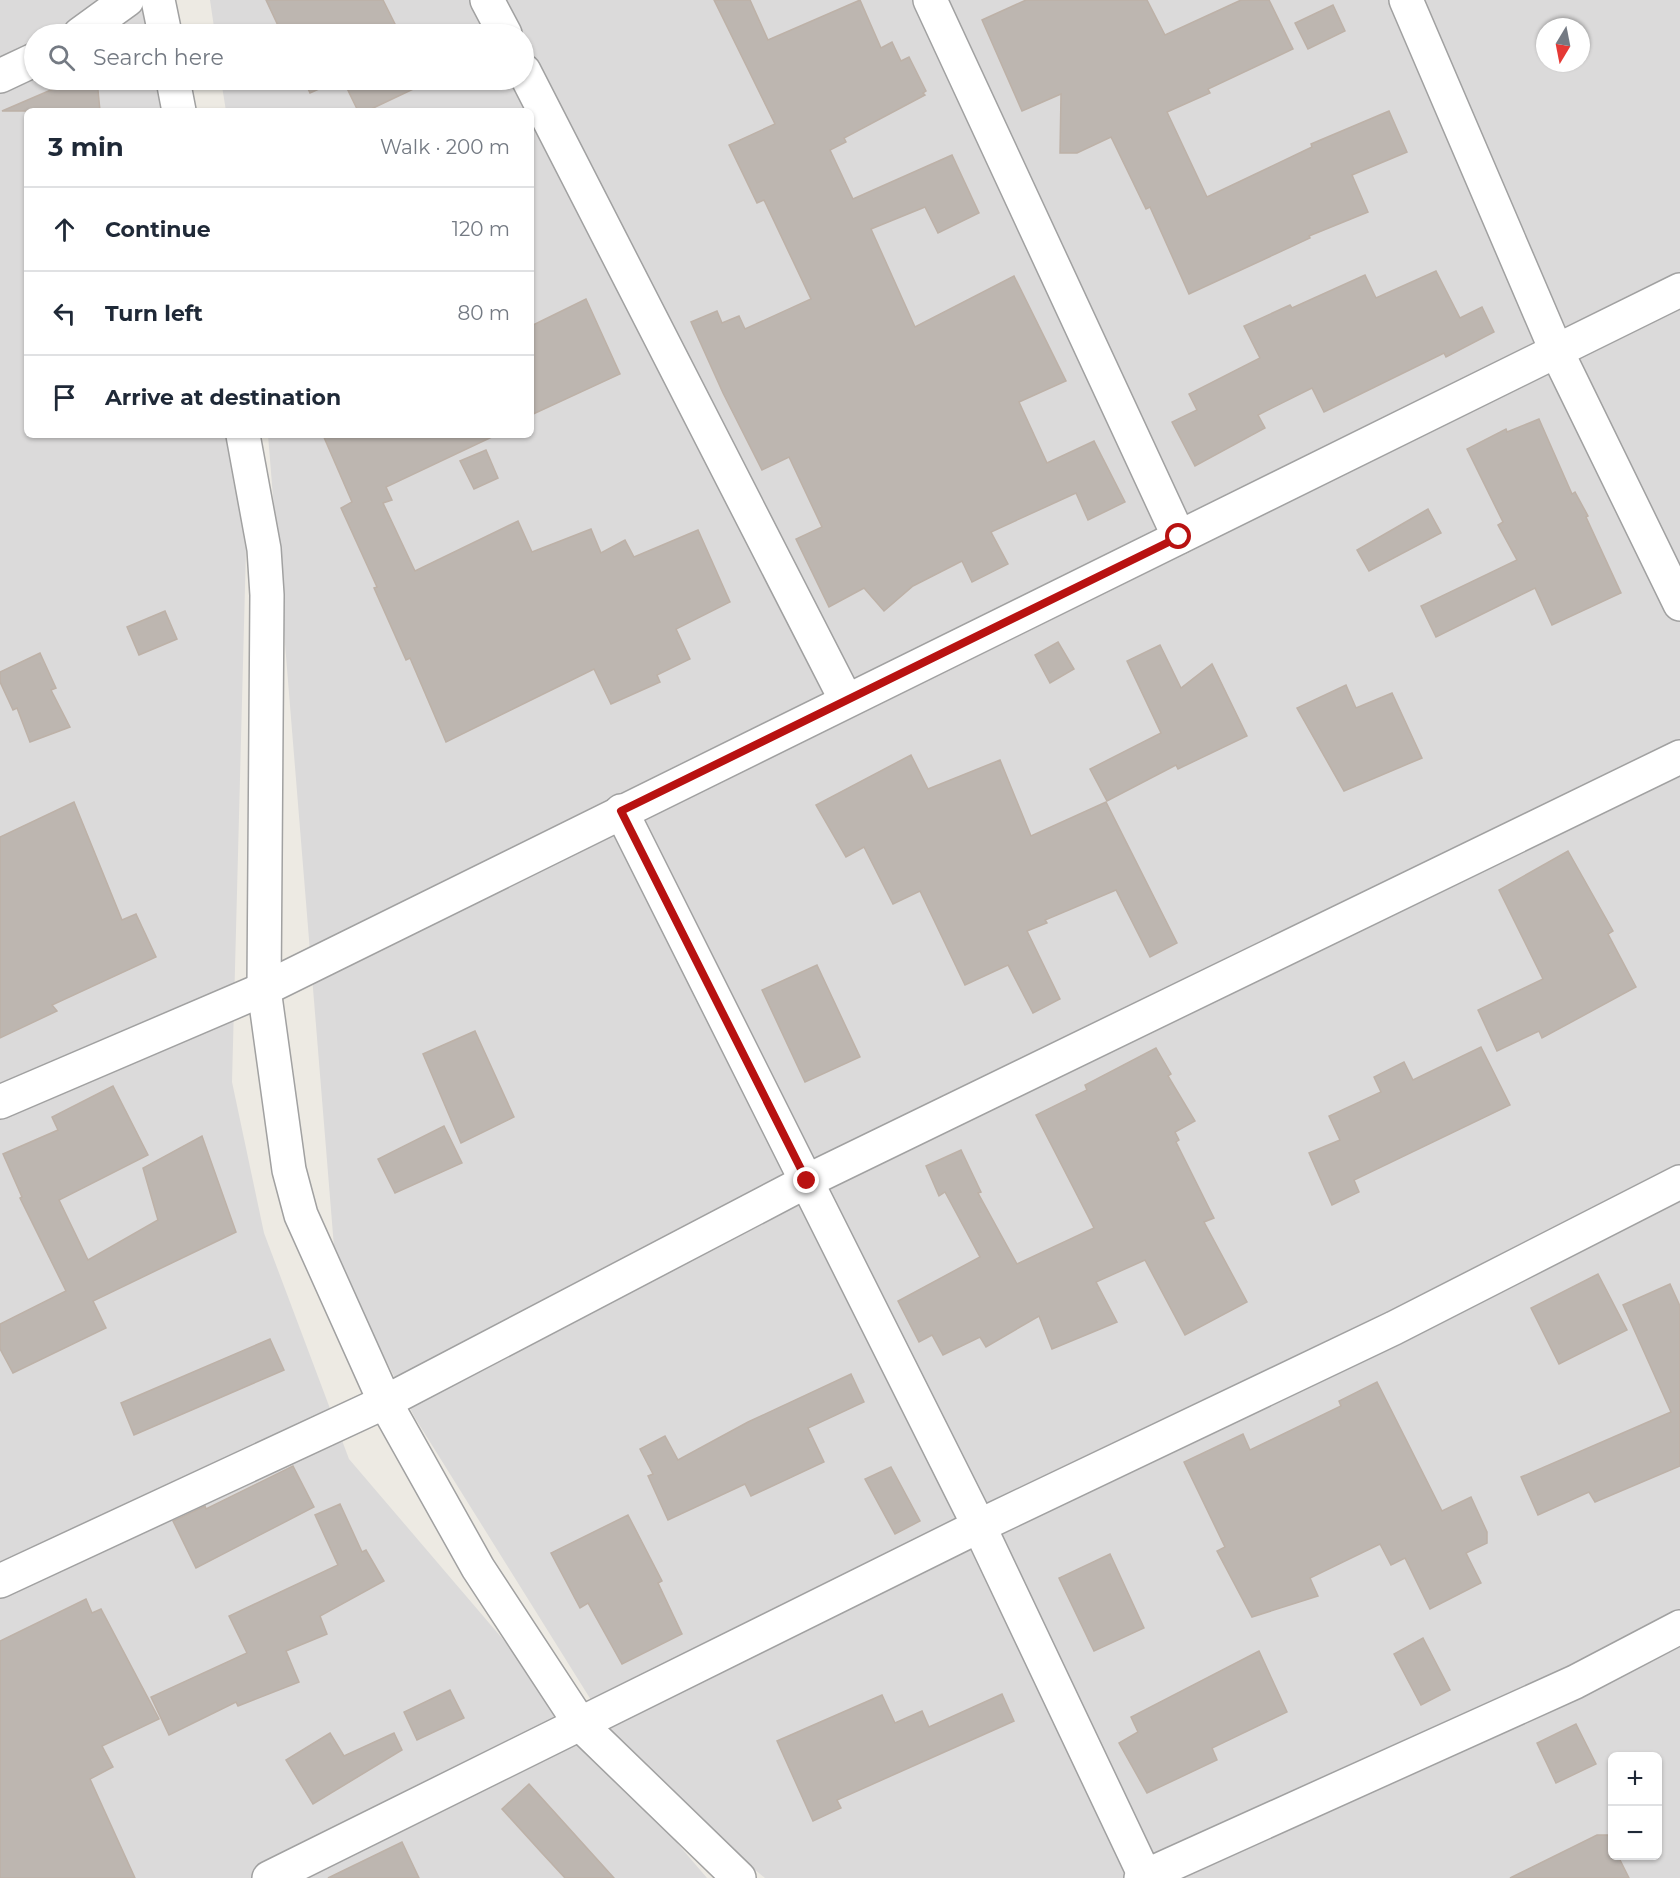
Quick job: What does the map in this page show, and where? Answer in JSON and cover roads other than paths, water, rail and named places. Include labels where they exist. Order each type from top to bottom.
[{"type":"street","points":[[94,24],[127,0]]},
{"type":"street","points":[[158,0],[163,24]]},
{"type":"street","points":[[487,0],[500,24]]},
{"type":"street","points":[[930,0],[1179,537]]},
{"type":"street","points":[[1406,0],[1556,350],[1680,604]]},
{"type":"street","points":[[0,76],[24,65]]},
{"type":"street","points":[[175,90],[178,108]]},
{"type":"street","points":[[534,90],[846,700]]},
{"type":"street","points":[[0,1102],[264,989],[1680,290]]},
{"type":"street","points":[[244,438],[264,549],[267,595],[264,989],[289,1170],[301,1215],[385,1402],[478,1568],[581,1725],[739,1878]]},
{"type":"street","points":[[0,1581],[385,1402],[807,1181],[1680,757]]},
{"type":"street","points":[[621,811],[979,1526],[1143,1877],[1564,1687],[1680,1627]]},
{"type":"street","points":[[269,1878],[979,1526],[1394,1328],[1680,1182]]}]
